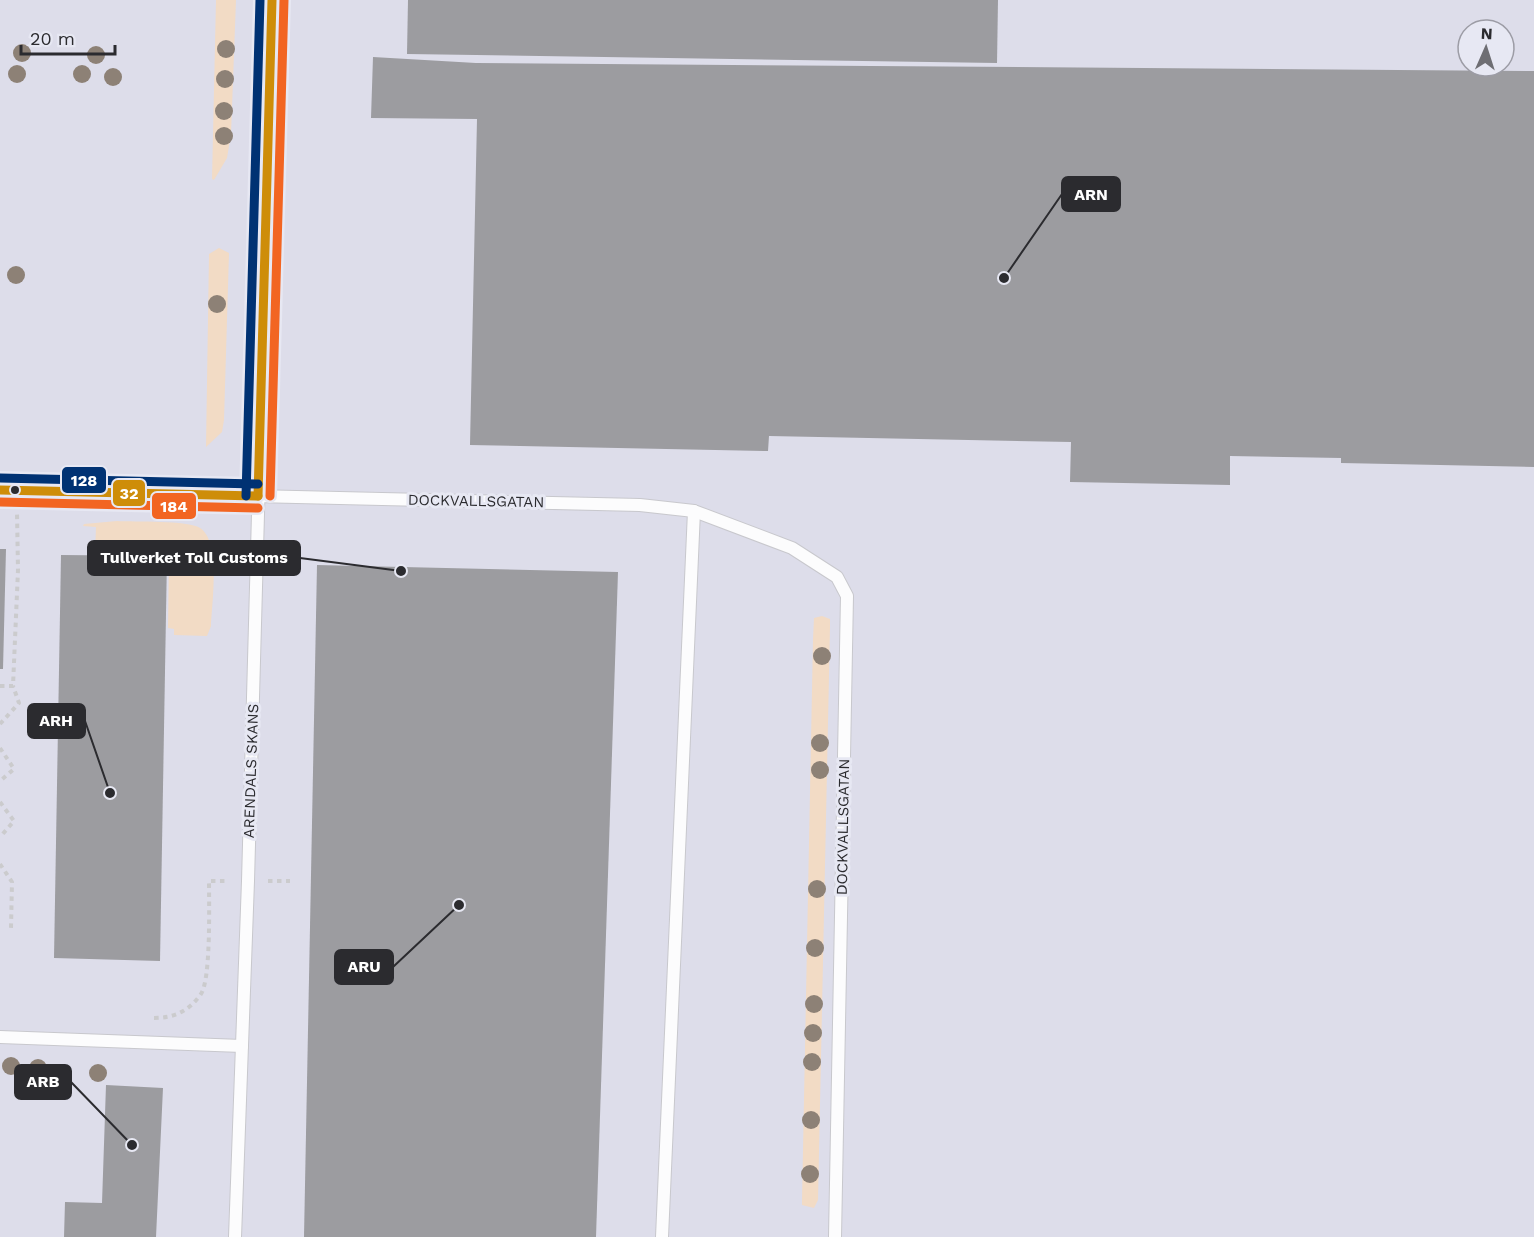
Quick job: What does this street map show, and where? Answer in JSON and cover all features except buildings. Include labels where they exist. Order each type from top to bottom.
[{"type":"lane","name":"ARENDALS SKANS","points":[[235,1237],[248,881],[272,0]]},
{"type":"lane","points":[[0,490],[258,496]]},
{"type":"lane","name":"DOCKVALLSGATAN","points":[[258,496],[640,505],[694,511],[792,548],[837,577],[847,596],[835,1237]]},
{"type":"lane","points":[[662,1237],[694,511]]},
{"type":"lane","points":[[0,1038],[242,1046]]},
{"type":"path","points":[[0,724],[19,703],[14,686],[18,513],[13,512]]},
{"type":"path","points":[[0,686],[14,686]]},
{"type":"path","points":[[0,748],[14,768],[0,781]]},
{"type":"path","points":[[0,802],[14,821],[0,837]]},
{"type":"path","points":[[0,864],[12,882],[11,928]]},
{"type":"path","points":[[149,1018],[171,1018],[186,1010],[202,992],[206,974],[209,881],[290,881]]},
{"type":"shaded area","points":[[0,0],[1534,0],[1534,1237],[0,1237]]},
{"type":"shaded area","points":[[216,0],[236,0],[231,134],[227,158],[214,180],[212,179]]},
{"type":"shaded area","points":[[219,248],[229,253],[224,420],[222,432],[206,447],[209,254]]},
{"type":"shaded area","points":[[117,521],[194,525],[207,535],[211,546],[214,573],[211,626],[207,636],[174,635],[174,629],[168,628],[169,556],[95,553],[96,527],[83,526],[84,524]]},
{"type":"shaded area","points":[[822,616],[830,619],[830,627],[818,1200],[814,1208],[802,1205],[802,1201],[813,639],[814,618]]},
{"type":"transit line","name":"128","points":[[246,496],[260,0]]},
{"type":"transit line","name":"32","points":[[258,496],[272,0]]},
{"type":"transit line","name":"184","points":[[270,496],[284,0]]},
{"type":"transit line","name":"128","points":[[0,478],[258,484]]},
{"type":"transit line","name":"32","points":[[0,490],[258,496]]},
{"type":"transit line","name":"184","points":[[0,502],[258,508]]},
{"type":"place","name":"ARN","points":[[1004,278]]},
{"type":"place","name":"Tullverket Toll Customs","points":[[401,571]]},
{"type":"place","name":"ARH","points":[[110,793]]},
{"type":"place","name":"ARU","points":[[459,905]]},
{"type":"place","name":"ARB","points":[[132,1145]]}]
